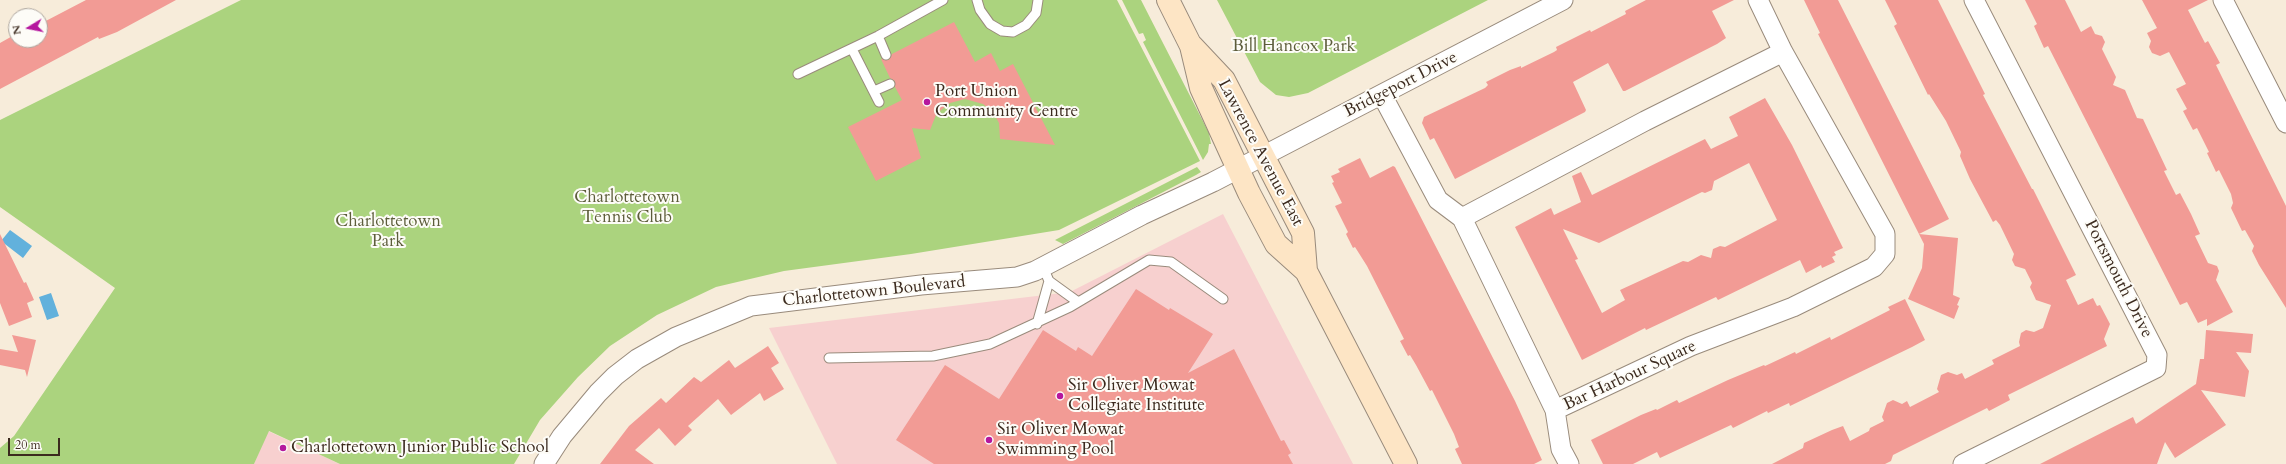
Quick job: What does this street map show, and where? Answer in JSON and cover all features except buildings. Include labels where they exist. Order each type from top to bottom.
[{"type":"main road","name":"Lawrence Avenue East","points":[[1168,0],[1191,46],[1201,88],[1238,168],[1276,244],[1306,271],[1406,464]]},
{"type":"main road","name":"Lawrence Avenue East","points":[[1191,46],[1224,80],[1303,233],[1306,271]]},
{"type":"street","name":"Bridgeport Drive","points":[[1238,168],[1382,95],[1563,0]]},
{"type":"street","name":"Bar Harbour Square","points":[[1462,218],[1555,410],[1691,346],[1793,307],[1874,267],[1885,254],[1885,234],[1783,52],[1758,0]]},
{"type":"street","name":"Portsmouth Drive","points":[[1963,464],[2156,368],[2157,355],[1974,0]]},
{"type":"street","points":[[2224,0],[2286,123]]},
{"type":"street","points":[[1382,95],[1438,200],[1462,218],[1645,121],[1783,52]]},
{"type":"street","name":"Charlottetown Boulevard","points":[[544,464],[562,436],[598,393],[626,368],[676,337],[751,306],[921,285],[1046,274],[1142,215],[1238,168]]},
{"type":"street","points":[[1555,410],[1561,449],[1569,464]]},
{"type":"lane","points":[[798,74],[878,36],[943,0]]},
{"type":"lane","points":[[977,0],[980,10],[990,24],[1002,31],[1013,32],[1026,25],[1036,13],[1038,0]]},
{"type":"lane","points":[[878,36],[886,54]]},
{"type":"lane","points":[[852,49],[879,102]]},
{"type":"lane","points":[[874,91],[890,84]]},
{"type":"lane","points":[[829,358],[933,356],[990,344],[1037,324],[1078,302],[1149,260],[1171,262],[1223,299]]},
{"type":"lane","points":[[1046,274],[1078,302]]},
{"type":"lane","points":[[1037,324],[1046,274]]},
{"type":"shaded area","name":"Sir Oliver Mowat Collegiate Institute","points":[[1223,214],[1353,464],[837,464],[769,328],[1070,292]]},
{"type":"shaded area","name":"Charlottetown Junior Public School","points":[[268,431],[340,464],[254,464]]},
{"type":"green space","name":"Charlottetown Park","points":[[241,0],[1117,0],[1200,161],[1059,230],[911,254],[784,271],[716,287],[657,315],[610,346],[578,377],[540,420],[514,464],[340,464],[269,431],[254,464],[0,464],[0,448],[14,436],[115,288],[0,207],[0,120]]},
{"type":"green space","points":[[1122,0],[1141,0],[1209,133],[1211,144],[1209,144],[1208,152],[1203,160],[1143,42],[1146,40],[1143,33],[1139,34]]},
{"type":"green space","name":"Bill Hancox Park","points":[[1217,0],[1488,0],[1308,93],[1289,97],[1276,95],[1260,82]]},
{"type":"green space","points":[[1197,167],[1201,172],[1196,175],[1063,244],[1055,240]]},
{"type":"water","points":[[10,230],[32,246],[23,258],[1,241]]},
{"type":"water","points":[[51,293],[59,316],[47,320],[39,297]]},
{"type":"place","name":"Port Union Community Centre","points":[[927,102]]},
{"type":"place","name":"Sir Oliver Mowat Collegiate Institute","points":[[1060,396]]},
{"type":"place","name":"Sir Oliver Mowat Swimming Pool","points":[[989,440]]},
{"type":"place","name":"Charlottetown Junior Public School","points":[[283,448]]},
{"type":"park label","name":"Charlottetown Tennis Club","points":[[627,208]]}]
